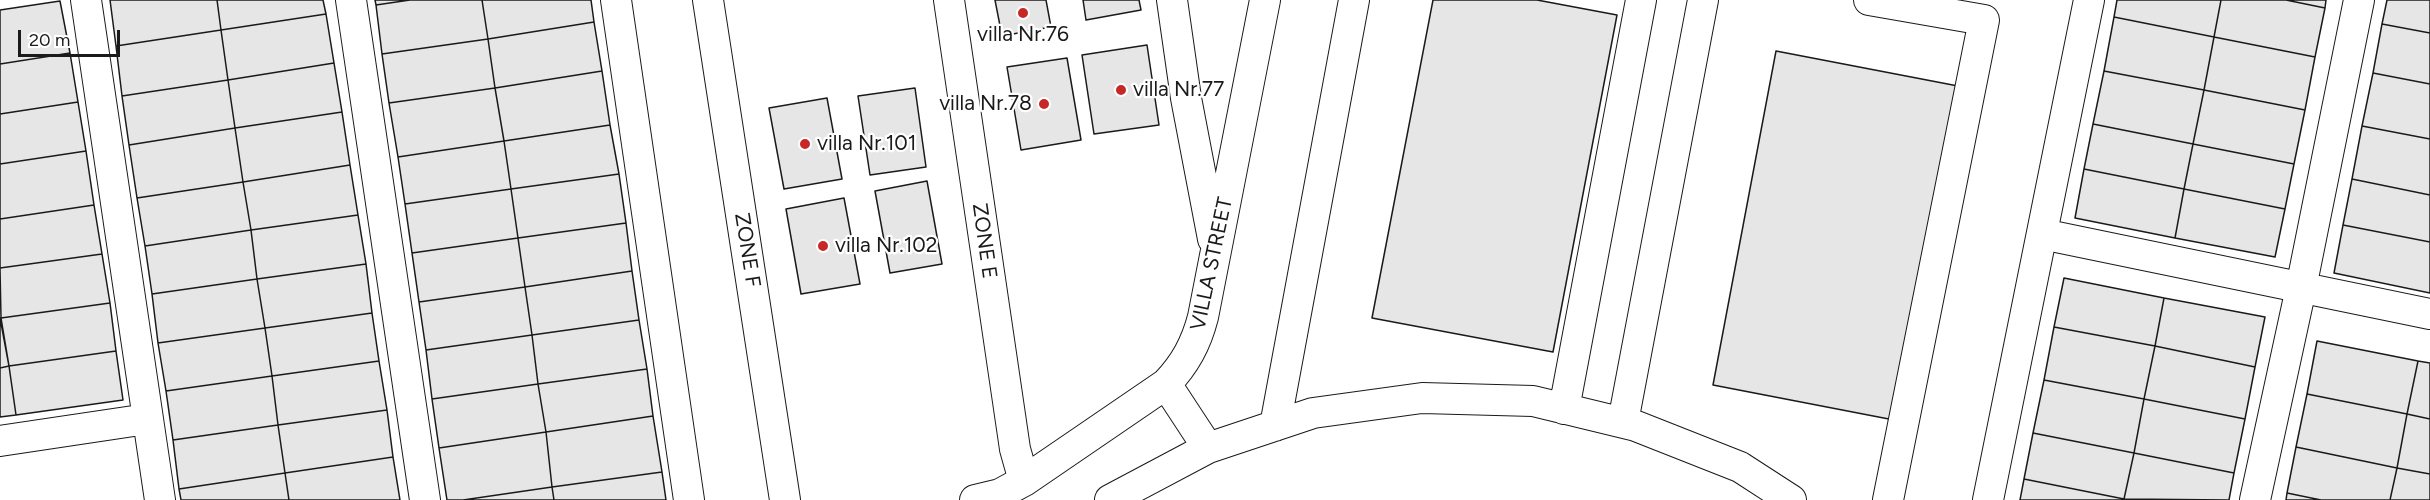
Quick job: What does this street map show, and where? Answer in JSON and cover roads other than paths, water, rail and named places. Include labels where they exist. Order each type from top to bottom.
[{"type":"street","points":[[86,0],[160,500]]},
{"type":"street","points":[[351,0],[425,500]]},
{"type":"street","points":[[616,0],[689,500]]},
{"type":"street","name":"ZONE F","points":[[708,0],[785,500]]},
{"type":"street","name":"ZONE E","points":[[949,0],[1015,449],[1024,481]]},
{"type":"street","points":[[1172,0],[1198,164],[1215,252]]},
{"type":"street","name":"VILLA STREET","points":[[1024,481],[1166,384],[1179,370],[1198,336],[1265,0]]},
{"type":"street","points":[[1275,426],[1354,0]]},
{"type":"street","points":[[1564,409],[1641,0]]},
{"type":"street","points":[[1623,423],[1703,0]]},
{"type":"street","points":[[1869,0],[1984,20],[1888,500]]},
{"type":"street","points":[[1988,500],[2089,0]]},
{"type":"street","points":[[2255,500],[2301,288],[2359,0]]},
{"type":"street","points":[[2042,234],[2430,314]]},
{"type":"street","points":[[1166,384],[1208,448]]},
{"type":"street","points":[[1110,500],[1208,448],[1313,413],[1422,398],[1533,401],[1623,423],[1740,467],[1791,500]]},
{"type":"street","points":[[0,441],[147,418]]},
{"type":"street","points":[[975,500],[1000,494],[1024,481]]},
{"type":"place","name":"villa Nr.76","points":[[1023,13]]},
{"type":"place","name":"villa Nr.77","points":[[1121,90]]},
{"type":"place","name":"villa Nr.78","points":[[1044,104]]},
{"type":"place","name":"villa Nr.101","points":[[805,144]]},
{"type":"place","name":"villa Nr.102","points":[[823,246]]}]
